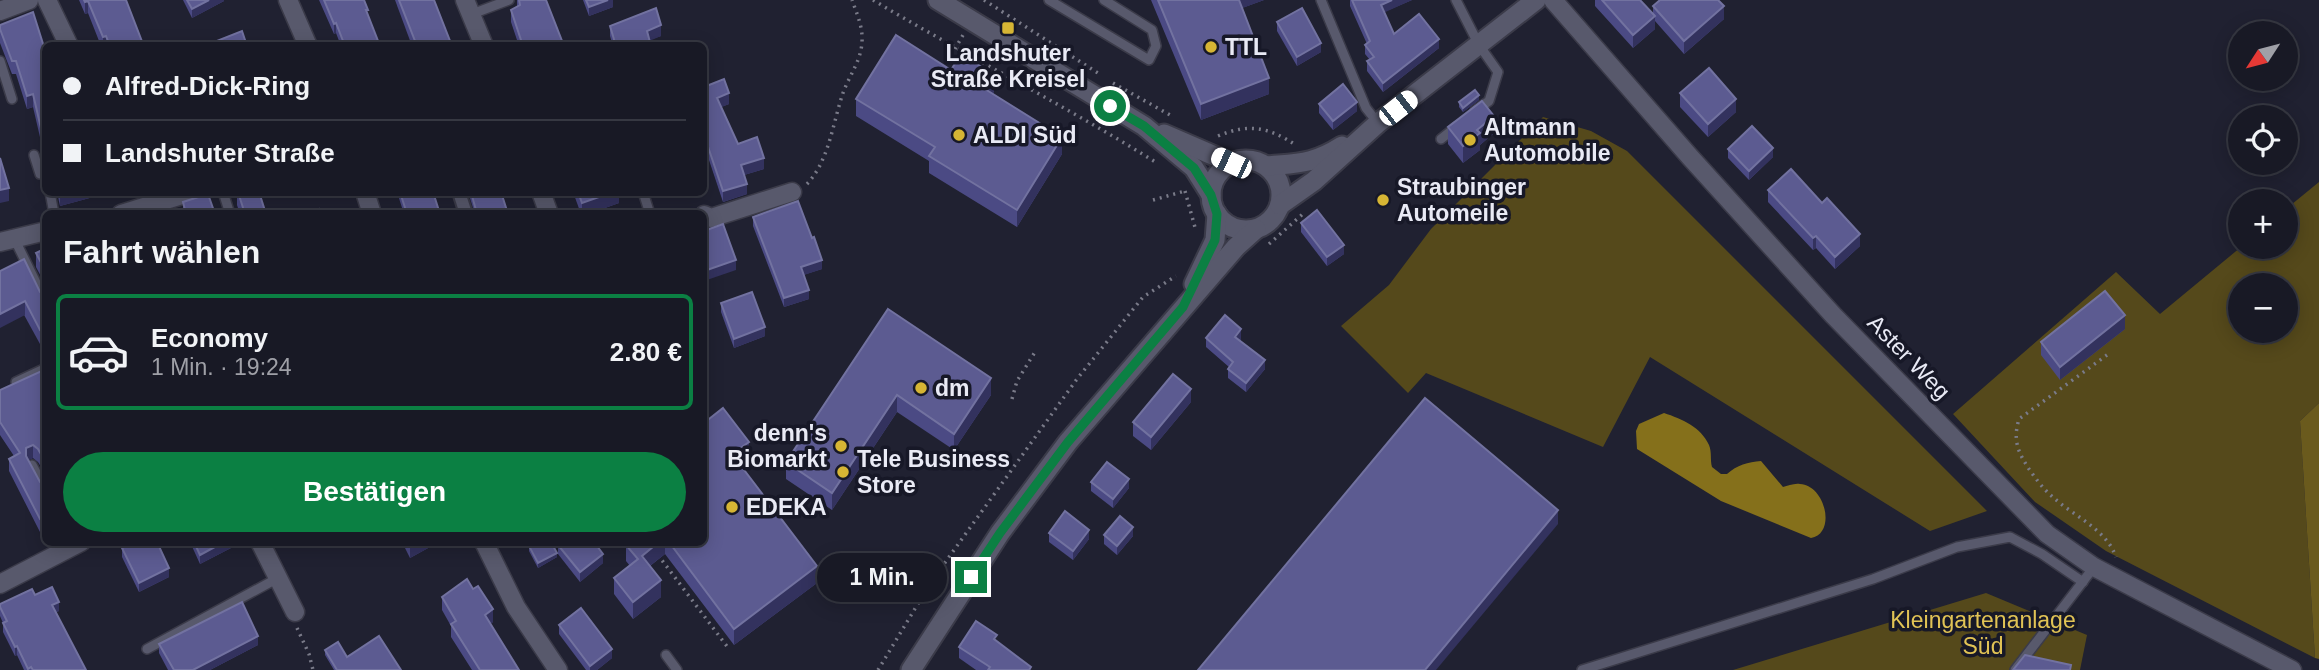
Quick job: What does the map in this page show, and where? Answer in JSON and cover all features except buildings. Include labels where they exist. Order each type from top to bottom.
[{"type":"main road","points":[[938,0],[1144,126],[1231,163]]},
{"type":"main road","points":[[1280,205],[1321,175],[1378,123],[1536,0]]},
{"type":"main road","points":[[1267,166],[1304,163],[1324,158],[1378,123]]},
{"type":"main road","points":[[1144,126],[1194,168],[1214,205],[1234,228],[1256,229]]},
{"type":"main road","points":[[911,670],[1000,533],[1068,442],[1236,247],[1275,216],[1282,194],[1275,174],[1267,166],[1249,159],[1231,163],[1216,176],[1215,240],[1183,307]]},
{"type":"street","points":[[0,10],[29,0]]},
{"type":"street","points":[[47,0],[67,42]]},
{"type":"street","points":[[288,0],[306,42]]},
{"type":"street","name":"Aster Weg","points":[[1553,0],[1833,315],[2047,534],[2094,567],[2292,670]]},
{"type":"street","points":[[469,7],[482,42]]},
{"type":"street","points":[[707,216],[711,218],[792,192]]},
{"type":"street","points":[[145,205],[178,196]]},
{"type":"street","points":[[7,240],[42,232]]},
{"type":"street","points":[[0,584],[71,546]]},
{"type":"street","points":[[262,546],[295,612]]},
{"type":"street","points":[[486,546],[516,607],[558,670]]},
{"type":"lane","points":[[469,7],[509,0]]},
{"type":"lane","points":[[1049,0],[1149,61],[1156,46],[1152,30],[1104,0]]},
{"type":"lane","points":[[1321,0],[1366,108],[1378,123]]},
{"type":"lane","points":[[1456,0],[1479,45],[1499,72],[1489,101],[1469,116]]},
{"type":"lane","points":[[0,61],[12,99]]},
{"type":"lane","points":[[1441,139],[1460,123]]},
{"type":"lane","points":[[34,155],[42,174]]},
{"type":"lane","points":[[7,240],[42,297]]},
{"type":"lane","points":[[16,383],[42,370]]},
{"type":"lane","points":[[32,465],[42,484]]},
{"type":"lane","points":[[1582,670],[1873,579],[1957,547],[2010,537],[2042,554],[2083,582]]},
{"type":"lane","points":[[2015,670],[2094,567]]},
{"type":"lane","points":[[148,649],[278,578]]},
{"type":"lane","points":[[666,655],[677,670]]},
{"type":"path","points":[[792,192],[805,186],[815,175],[845,90],[861,55],[861,25],[852,0]]},
{"type":"path","points":[[873,0],[1068,109],[1162,167]]},
{"type":"path","points":[[984,0],[1108,80],[1177,119]]},
{"type":"path","points":[[1153,200],[1185,191]]},
{"type":"path","points":[[1195,239],[1196,232]]},
{"type":"path","points":[[878,670],[931,582],[1077,379],[1143,297],[1176,277],[1182,267]]},
{"type":"path","points":[[1012,399],[1017,381],[1035,352]]},
{"type":"path","points":[[2106,355],[2019,419],[2015,433],[2016,446],[2036,479],[2052,497],[2105,537],[2112,547],[2116,559],[2113,577]]},
{"type":"path","points":[[657,553],[729,649]]},
{"type":"path","points":[[295,612],[297,629],[313,670]]},
{"type":"green space","points":[[1543,117],[1591,131],[1627,151],[1987,511],[1930,531],[1650,357],[1603,447],[1426,373],[1408,393],[1341,326],[1389,285],[1431,229]]},
{"type":"green space","points":[[2319,182],[2319,403],[2300,421],[2315,658],[2106,551],[2035,502],[1953,414],[2116,272],[2160,314],[2228,258],[2298,259],[2298,199]]},
{"type":"green space","name":"Kleingartenanlage Süd","points":[[1986,593],[2087,635],[2080,670],[1733,670]]},
{"type":"shaded area","points":[[2319,403],[2319,659],[2315,658],[2300,421]]},
{"type":"shaded area","points":[[1664,413],[1684,421],[1701,433],[1710,448],[1712,467],[1721,474],[1727,474],[1743,464],[1761,461],[1783,487],[1798,484],[1809,486],[1816,492],[1825,510],[1824,528],[1811,538],[1721,501],[1637,449],[1636,431],[1639,424]]},
{"type":"place","name":"Landshuter Straße Kreisel","points":[[1008,28]]},
{"type":"place","name":"TTL","points":[[1211,47]]},
{"type":"place","name":"ALDI Süd","points":[[959,135]]},
{"type":"place","name":"Altmann Automobile","points":[[1470,140]]},
{"type":"place","name":"Straubinger Automeile","points":[[1383,200]]},
{"type":"place","name":"dm","points":[[921,388]]},
{"type":"place","name":"denn's Biomarkt","points":[[841,446]]},
{"type":"place","name":"Tele Business Store","points":[[843,472]]},
{"type":"place","name":"EDEKA","points":[[732,507]]},
{"type":"route","points":[[971,577],[1000,533],[1068,442],[1183,307],[1215,240],[1217,214],[1211,195],[1194,168],[1144,126],[1110,106]]}]
